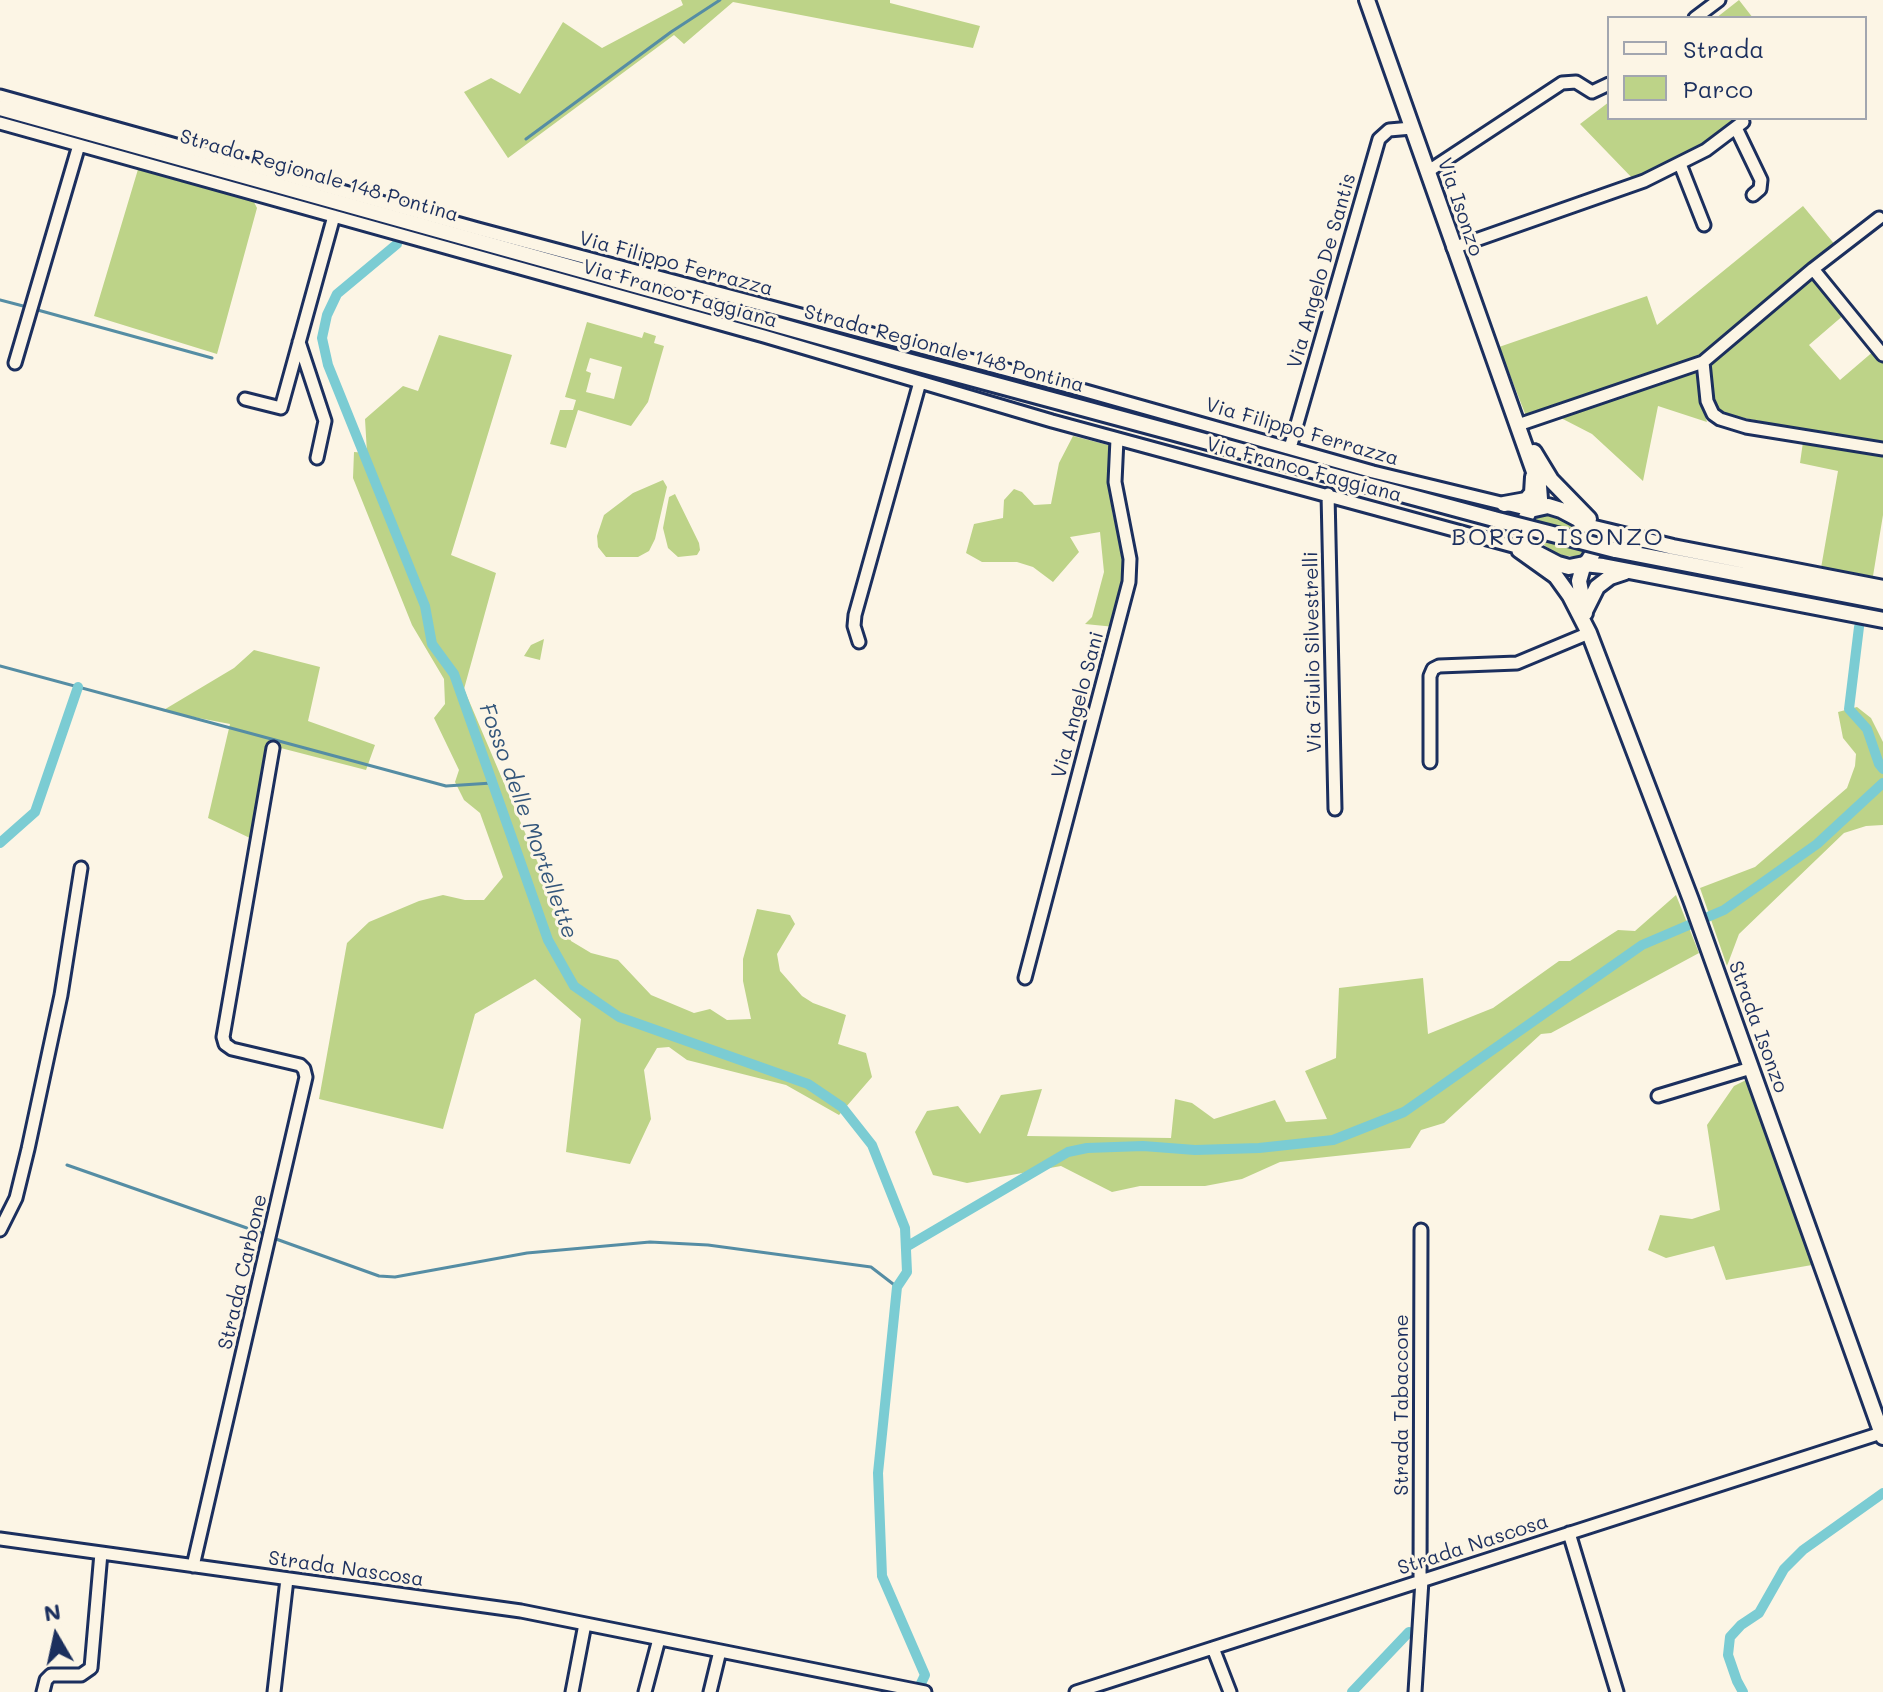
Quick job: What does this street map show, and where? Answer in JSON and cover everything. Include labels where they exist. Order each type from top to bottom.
[{"type":"main road","name":"Via Isonzo","points":[[1367,0],[1453,248],[1518,425],[1539,471]]},
{"type":"main road","name":"Strada Regionale 148 Pontina","points":[[0,108],[889,356],[1494,519],[1615,550],[1883,602]]},
{"type":"main road","points":[[1504,504],[1520,503],[1530,496],[1539,471]]},
{"type":"main road","points":[[1539,471],[1540,495],[1525,517],[1529,542],[1558,580],[1589,633]]},
{"type":"main road","points":[[1539,471],[1561,510]]},
{"type":"main road","points":[[1539,471],[1606,531]]},
{"type":"main road","points":[[1533,509],[1548,506],[1561,510],[1586,526],[1673,547],[1883,588]]},
{"type":"main road","points":[[1586,526],[1594,542],[1593,553],[1584,564],[1579,584],[1589,633]]},
{"type":"main road","points":[[1539,554],[1563,566],[1584,564],[1883,620]]},
{"type":"main road","points":[[1585,612],[1597,587],[1610,577],[1626,572]]},
{"type":"main road","name":"Strada Isonzo","points":[[1589,633],[1691,900],[1882,1435]]},
{"type":"street","points":[[1698,16],[1719,0]]},
{"type":"street","points":[[1427,172],[1562,83],[1576,82],[1592,92],[1607,85]]},
{"type":"street","name":"Via Filippo Ferrazza","points":[[0,96],[1290,448],[1533,509]]},
{"type":"street","name":"Via Franco Faggiana","points":[[0,123],[1117,439],[1328,494],[1539,554]]},
{"type":"street","points":[[1453,248],[1620,190],[1680,164],[1739,125],[1761,180],[1761,187],[1753,195]]},
{"type":"street","name":"Via Angelo De Santis","points":[[1290,448],[1378,141],[1389,130],[1412,128]]},
{"type":"street","points":[[15,363],[79,145]]},
{"type":"street","points":[[1680,164],[1704,225]]},
{"type":"street","points":[[245,399],[281,408],[334,216]]},
{"type":"street","points":[[1518,425],[1703,362],[1879,218]]},
{"type":"street","points":[[1813,269],[1883,355]]},
{"type":"street","points":[[299,341],[325,421],[317,458]]},
{"type":"street","points":[[1703,362],[1707,401],[1713,414],[1720,419],[1746,427],[1883,449]]},
{"type":"street","points":[[859,642],[854,626],[855,615],[920,382]]},
{"type":"street","name":"Via Angelo Sani","points":[[1025,978],[1129,582],[1130,559],[1115,482],[1117,439]]},
{"type":"street","name":"Via Giulio Silvestrelli","points":[[1328,494],[1335,809]]},
{"type":"street","points":[[1499,542],[1558,580]]},
{"type":"street","points":[[1430,762],[1430,676],[1433,669],[1439,666],[1517,663],[1589,633]]},
{"type":"street","name":"Strada Carbone","points":[[193,1566],[307,1074],[300,1065],[232,1049],[225,1044],[223,1033],[273,748]]},
{"type":"street","points":[[0,1230],[16,1198],[28,1149],[61,995],[81,868]]},
{"type":"street","points":[[1658,1096],[1751,1068]]},
{"type":"street","name":"Strada Tabaccone","points":[[1415,1692],[1421,1580],[1421,1230]]},
{"type":"street","name":"Strada Nascosa","points":[[1076,1692],[1882,1435]]},
{"type":"street","points":[[1569,1533],[1617,1692]]},
{"type":"street","name":"Strada Nascosa","points":[[0,1539],[521,1611],[925,1692]]},
{"type":"street","points":[[43,1692],[49,1676],[57,1673],[81,1675],[91,1668],[101,1553]]},
{"type":"street","points":[[274,1692],[287,1579]]},
{"type":"street","points":[[572,1692],[585,1624]]},
{"type":"street","points":[[645,1692],[659,1639]]},
{"type":"street","points":[[1213,1648],[1230,1692]]},
{"type":"street","points":[[710,1692],[720,1651]]},
{"type":"green space","points":[[681,0],[890,0],[890,3],[980,26],[973,48],[733,2],[684,44],[674,35],[508,158],[464,92],[491,78],[520,94],[563,22],[602,48],[683,5]]},
{"type":"green space","points":[[1739,0],[1751,16],[1719,16]]},
{"type":"green space","points":[[1607,104],[1607,120],[1739,120],[1709,143],[1636,182],[1580,124]]},
{"type":"green space","points":[[139,166],[252,198],[257,208],[217,354],[94,316]]},
{"type":"green space","points":[[1803,206],[1836,246],[1699,359],[1526,416],[1499,347],[1647,296],[1657,325]]},
{"type":"green space","points":[[1807,280],[1818,280],[1845,314],[1809,345],[1840,380],[1875,350],[1883,360],[1883,445],[1724,414],[1712,402],[1710,369],[1715,359]]},
{"type":"green space","points":[[587,322],[642,338],[644,332],[656,336],[654,343],[664,346],[648,402],[631,426],[578,410],[566,448],[550,444],[560,410],[573,410],[576,400],[565,397]],"holes":[[[590,358],[622,367],[614,399],[586,392],[591,373],[586,371]]]},
{"type":"green space","points":[[439,335],[512,355],[451,555],[496,573],[464,689],[571,941],[591,953],[618,960],[651,995],[694,1013],[710,1009],[727,1020],[751,1019],[743,981],[743,959],[757,909],[790,915],[795,924],[777,954],[780,971],[802,996],[846,1015],[838,1044],[866,1053],[872,1077],[839,1115],[786,1085],[687,1060],[669,1047],[657,1048],[644,1070],[651,1119],[630,1164],[566,1152],[581,1019],[535,979],[475,1014],[443,1129],[319,1099],[347,943],[369,922],[419,901],[443,895],[484,900],[503,877],[480,813],[464,800],[455,782],[459,770],[434,718],[445,704],[444,679],[412,625],[353,478],[354,452],[367,453],[365,419],[403,386],[418,391]]},
{"type":"green space","points":[[1692,371],[1700,376],[1701,403],[1707,422],[1658,406],[1643,481],[1592,434],[1559,417]]},
{"type":"green space","points":[[1073,436],[1112,446],[1108,479],[1113,516],[1125,550],[1126,570],[1115,627],[1085,624],[1092,617],[1104,572],[1100,532],[1070,537],[1079,552],[1053,582],[1033,567],[1017,562],[982,562],[966,553],[974,524],[1003,518],[1004,500],[1014,489],[1022,492],[1034,505],[1051,504],[1059,463]]},
{"type":"green space","points":[[1803,442],[1883,457],[1883,515],[1873,576],[1821,568],[1838,471],[1800,463]]},
{"type":"green space","points":[[663,480],[667,487],[655,539],[649,551],[638,557],[606,557],[598,547],[597,536],[604,515],[633,493]]},
{"type":"green space","points":[[675,494],[699,543],[697,555],[678,557],[668,548],[663,528],[669,497]]},
{"type":"green space","points":[[1552,514],[1574,525],[1582,534],[1586,549],[1579,557],[1559,555],[1535,535],[1534,520],[1541,515]]},
{"type":"green space","points":[[544,639],[540,660],[524,656],[531,645]]},
{"type":"green space","points":[[254,650],[320,667],[308,721],[375,745],[366,770],[269,745],[252,839],[208,818],[230,724],[162,711],[234,668]]},
{"type":"green space","points":[[1857,707],[1871,718],[1883,742],[1883,825],[1866,826],[1844,833],[1739,934],[1727,966],[1700,888],[1755,867],[1847,788],[1856,754],[1843,738],[1838,712]]},
{"type":"green space","points":[[1676,895],[1699,953],[1551,1033],[1541,1034],[1444,1123],[1421,1130],[1410,1148],[1280,1162],[1242,1179],[1205,1186],[1140,1186],[1112,1192],[1061,1166],[967,1183],[933,1175],[915,1132],[927,1111],[958,1106],[980,1134],[1001,1095],[1042,1089],[1027,1136],[1171,1138],[1175,1099],[1192,1103],[1214,1119],[1275,1100],[1286,1122],[1327,1119],[1305,1071],[1336,1058],[1339,988],[1423,978],[1428,1034],[1493,1008],[1559,961],[1570,961],[1618,930],[1635,931]]},
{"type":"green space","points":[[1746,1080],[1812,1265],[1726,1280],[1714,1246],[1666,1258],[1648,1250],[1660,1215],[1692,1219],[1720,1210],[1707,1125],[1734,1086]]},
{"type":"waterway","name":"Fosso delle Mortellette","points":[[526,139],[671,32],[720,0]]},
{"type":"waterway","name":"Fosso delle Mortellette","points":[[397,244],[337,294],[327,315],[322,338],[328,365],[425,606],[432,644],[454,674],[548,940],[574,986],[619,1017],[808,1084],[842,1107],[872,1145],[905,1228],[907,1272],[897,1287],[878,1473],[882,1576],[925,1675],[917,1692]]},
{"type":"waterway","points":[[0,300],[27,307]]},
{"type":"waterway","points":[[34,309],[212,358]]},
{"type":"waterway","points":[[1859,627],[1849,709],[1867,729],[1883,769]]},
{"type":"waterway","points":[[0,666],[446,786],[492,783]]},
{"type":"waterway","points":[[0,843],[35,812],[78,687]]},
{"type":"waterway","points":[[906,1247],[1068,1152],[1087,1148],[1143,1146],[1195,1150],[1259,1148],[1333,1140],[1404,1112],[1642,945],[1724,910],[1817,844],[1883,783]]},
{"type":"waterway","points":[[67,1165],[264,1234]]},
{"type":"waterway","points":[[276,1239],[379,1276],[395,1277],[527,1253],[650,1242],[708,1245],[871,1267],[897,1287]]},
{"type":"waterway","points":[[1743,1692],[1728,1655],[1730,1637],[1759,1613],[1784,1569],[1803,1550],[1883,1493]]},
{"type":"waterway","points":[[1352,1692],[1409,1632]]},
{"type":"district","name":"BORGO ISONZO","points":[[1558,538]]}]
